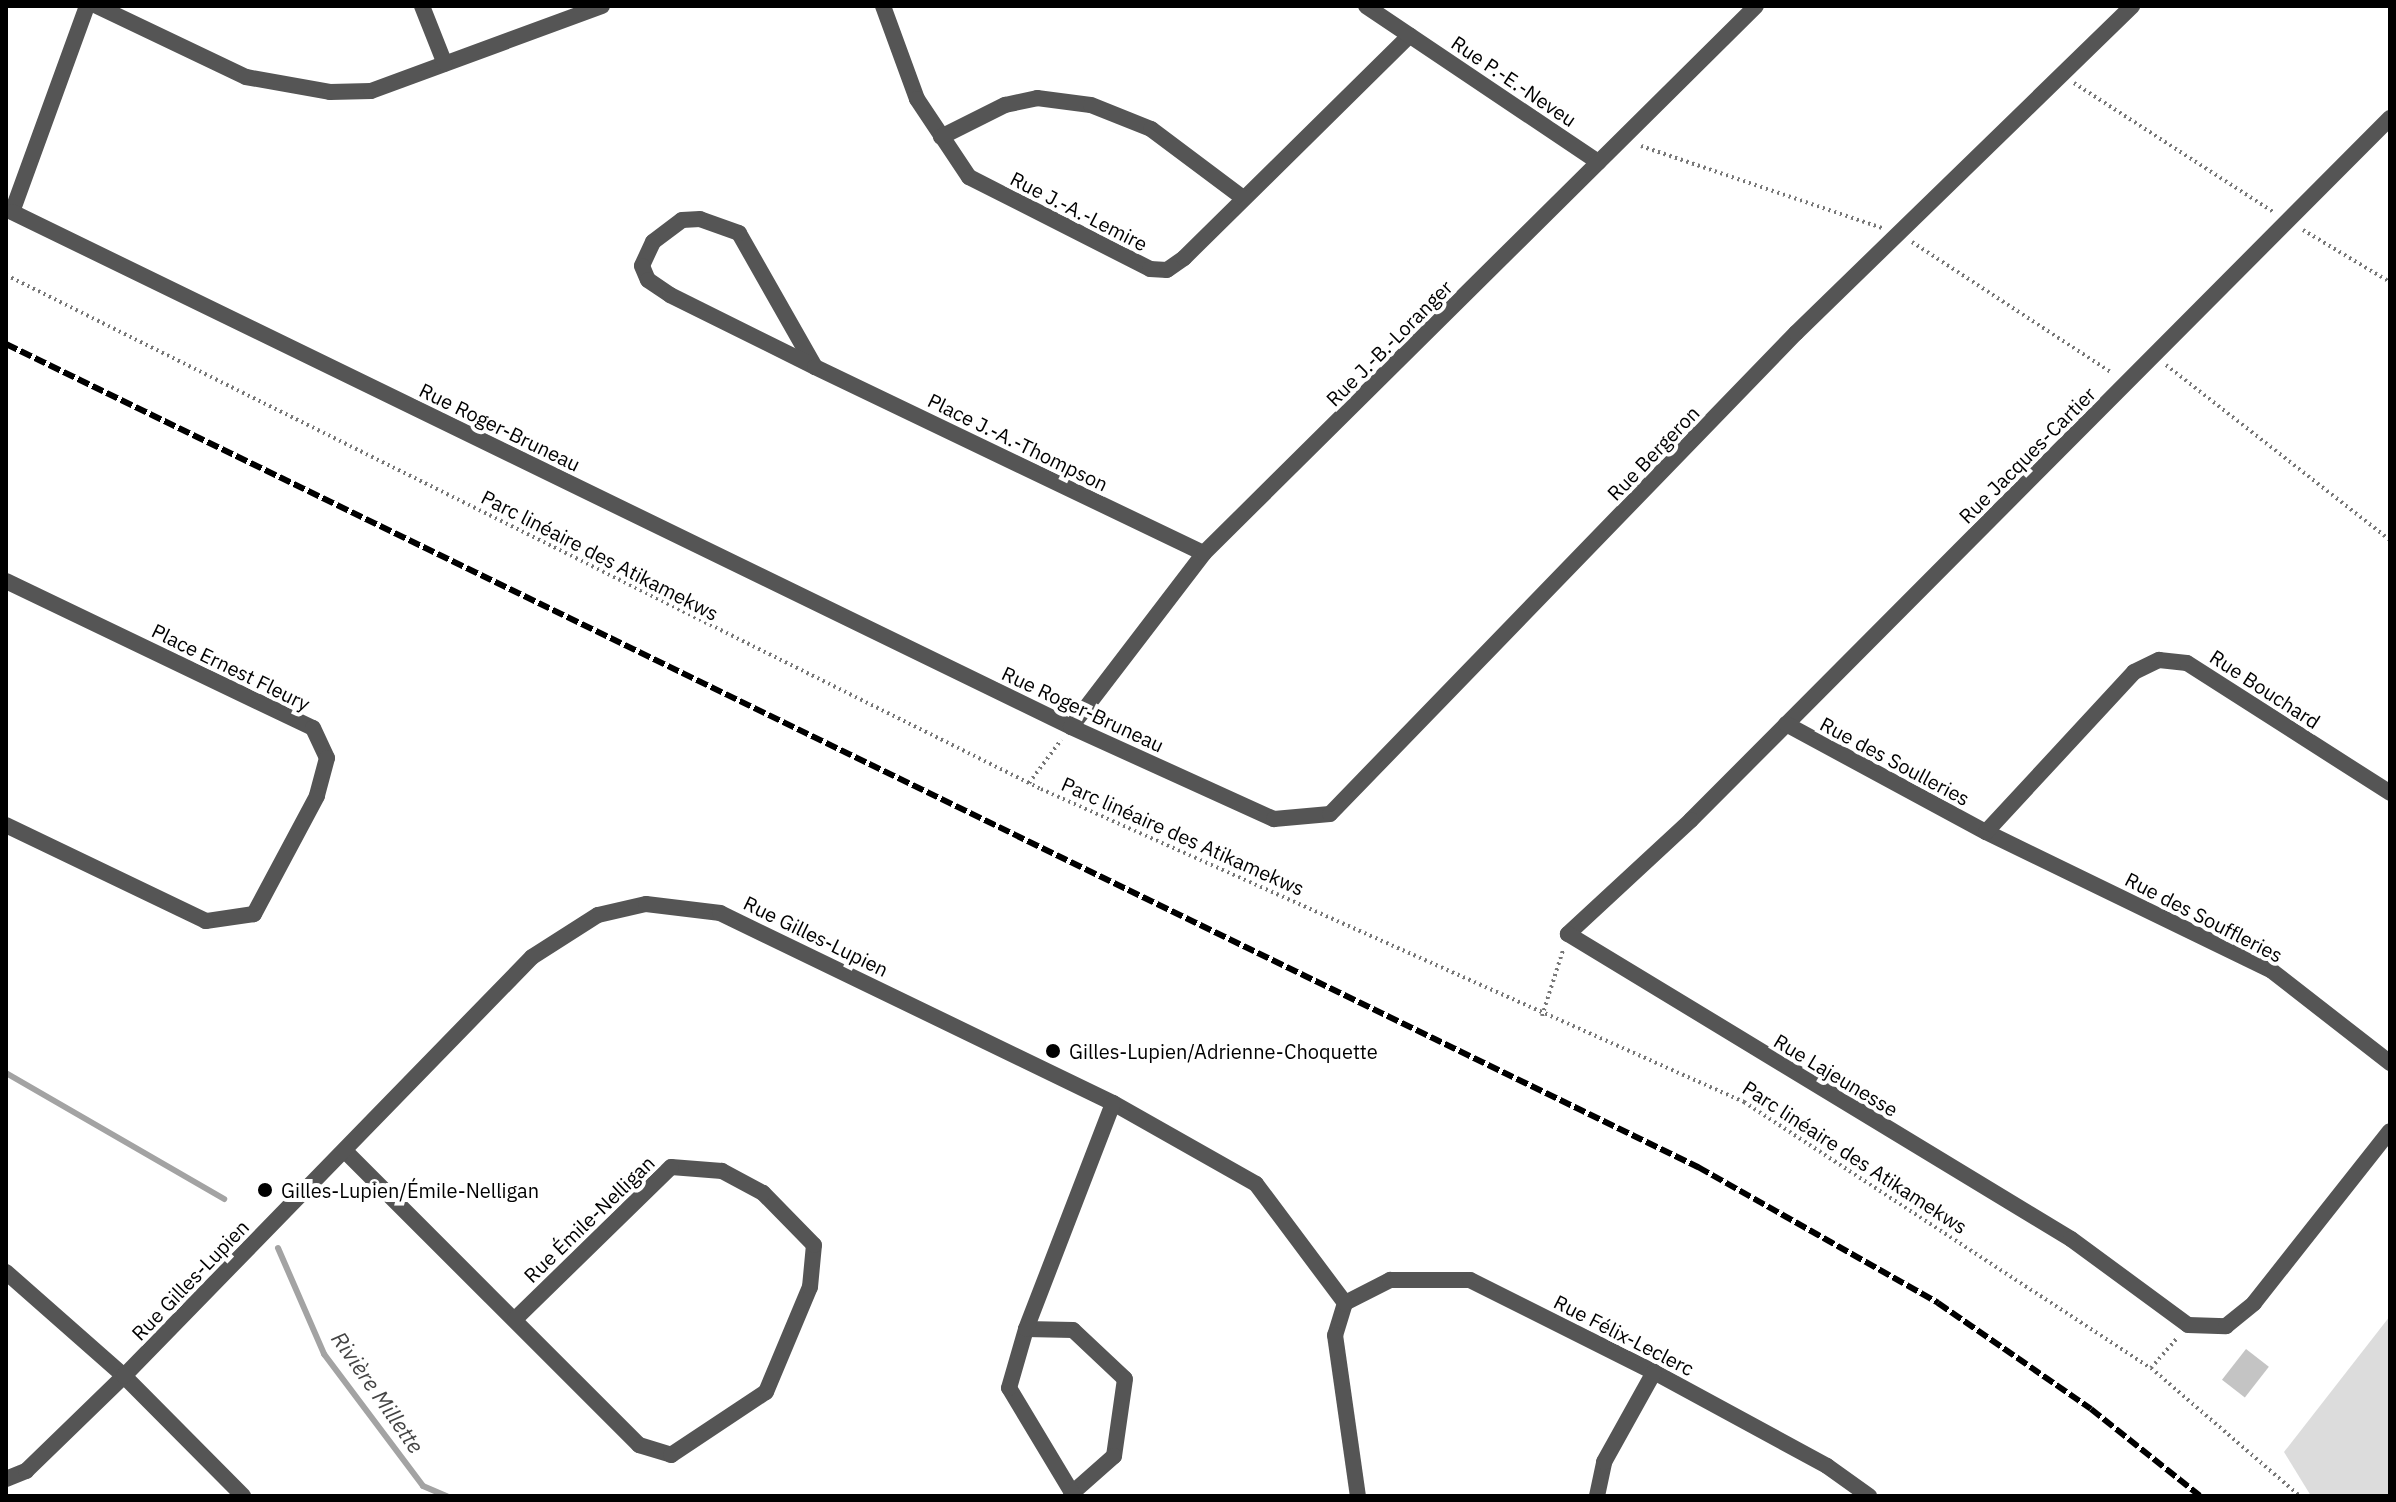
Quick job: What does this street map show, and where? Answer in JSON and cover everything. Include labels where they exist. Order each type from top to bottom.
[{"type":"street","name":"Rue Roger-Bruneau","points":[[87,6],[12,212],[1071,727],[1170,772]]},
{"type":"street","points":[[97,6],[246,77],[330,92],[371,91],[602,6]]},
{"type":"street","points":[[422,6],[445,64]]},
{"type":"street","name":"Rue J.-A.-Lemire","points":[[883,6],[917,99],[969,177],[1150,269],[1167,270],[1184,258],[1242,197],[1410,35]]},
{"type":"street","name":"Rue P.-E.-Neveu","points":[[1366,6],[1598,162]]},
{"type":"street","name":"Rue J.-B.-Loranger","points":[[1071,727],[1204,553],[1756,6]]},
{"type":"street","name":"Rue Bergeron","points":[[1170,772],[1274,819],[1330,814],[1796,333],[2132,6]]},
{"type":"street","points":[[941,137],[1005,105],[1037,98],[1091,105],[1151,129],[1242,197]]},
{"type":"street","name":"Rue Jacques-Cartier","points":[[1568,934],[1691,820],[2390,118]]},
{"type":"street","name":"Place J.-A.-Thompson","points":[[815,367],[739,233],[700,219],[682,220],[653,242],[642,266],[648,280],[815,367],[1204,553]]},
{"type":"street","name":"Place Ernest Fleury","points":[[6,581],[313,728],[327,758],[317,796],[254,914],[206,921],[6,825]]},
{"type":"street","name":"Rue Bouchard","points":[[1986,832],[2134,672],[2159,660],[2187,663],[2390,793]]},
{"type":"street","name":"Rue des Soulleries","points":[[1786,724],[1986,832]]},
{"type":"street","name":"Rue des Souffleries","points":[[1986,832],[2272,971],[2390,1063]]},
{"type":"street","name":"Rue Gilles-Lupien","points":[[6,1479],[26,1471],[124,1376],[532,957],[598,915],[646,904],[720,913],[1113,1103],[1256,1184],[1345,1303]]},
{"type":"street","name":"Rue Lajeunesse","points":[[1568,934],[2071,1239],[2188,1325]]},
{"type":"street","points":[[1026,1329],[1073,1330],[1125,1379],[1114,1456],[1072,1495],[1009,1388],[1026,1329],[1113,1103]]},
{"type":"street","points":[[2188,1325],[2226,1326],[2254,1303],[2390,1131]]},
{"type":"street","name":"Rue Émile-Nelligan","points":[[345,1151],[639,1445],[671,1455],[766,1392],[810,1287],[814,1245],[763,1193],[722,1171],[671,1167],[515,1319]]},
{"type":"street","points":[[6,1272],[124,1376],[243,1496]]},
{"type":"street","name":"Rue Félix-Leclerc","points":[[1345,1303],[1390,1280],[1470,1280],[1654,1372],[1827,1466],[1869,1496]]},
{"type":"street","points":[[1345,1303],[1335,1335],[1358,1496]]},
{"type":"street","points":[[1597,1496],[1604,1462],[1654,1372]]},
{"type":"path","points":[[2061,75],[2289,222],[2390,282]]},
{"type":"path","name":"Parc linéaire des Atikamekws","points":[[6,275],[1029,783],[1542,1016],[1744,1102],[2151,1368],[2300,1496]]},
{"type":"path","points":[[2154,356],[2390,540]]},
{"type":"path","points":[[1029,783],[1071,727]]},
{"type":"path","points":[[1542,1016],[1568,934]]},
{"type":"path","points":[[2151,1368],[2188,1325]]},
{"type":"shaded area","points":[[2390,1316],[2390,1496],[2311,1496],[2284,1452]]},
{"type":"building","points":[[2246,1349],[2269,1367],[2245,1398],[2222,1380]]},
{"type":"waterway","name":"Rivière Millette","points":[[6,1073],[224,1199]]},
{"type":"waterway","name":"Rivière Millette","points":[[278,1248],[324,1354],[423,1486],[447,1496]]},
{"type":"railway","points":[[6,344],[1698,1167],[1938,1303],[2091,1409],[2200,1496]]},
{"type":"place","name":"Gilles-Lupien/Adrienne-Choquette","points":[[1053,1051]]},
{"type":"place","name":"Gilles-Lupien/Émile-Nelligan","points":[[265,1190]]}]
